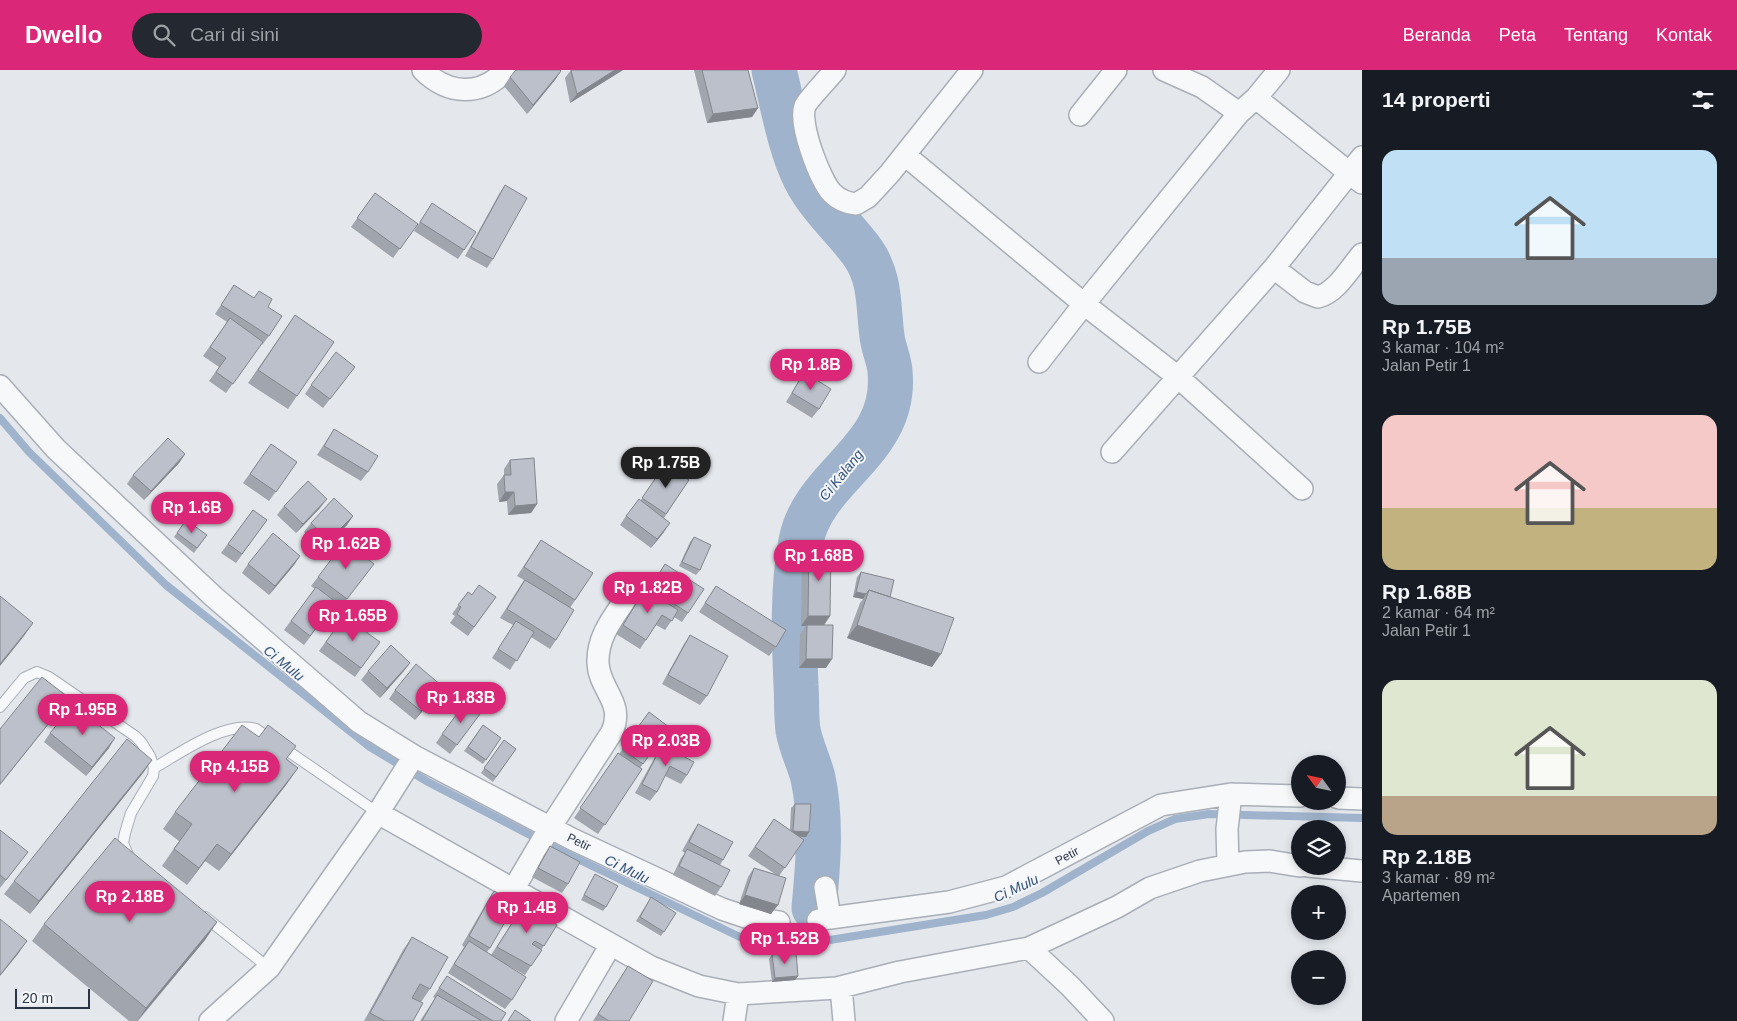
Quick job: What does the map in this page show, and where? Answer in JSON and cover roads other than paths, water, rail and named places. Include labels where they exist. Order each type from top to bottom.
[{"type":"street","points":[[423,70],[435,81],[446,86],[468,90],[480,88],[492,82],[506,70]]},
{"type":"street","points":[[835,70],[805,105],[804,119],[812,153],[825,184],[832,192],[850,204],[862,202],[905,155],[972,70]]},
{"type":"street","points":[[1080,115],[1116,70]]},
{"type":"street","points":[[1164,70],[1202,87],[1239,113]]},
{"type":"street","points":[[1040,362],[1084,304],[1239,113],[1256,98],[1278,70]]},
{"type":"street","points":[[1112,452],[1358,171],[1256,98]]},
{"type":"street","points":[[905,155],[1084,304],[1178,376],[1302,489]]},
{"type":"street","points":[[1274,268],[1305,292],[1318,297],[1326,294],[1340,281],[1362,254]]},
{"type":"street","name":"Petir","points":[[0,386],[56,449],[214,597],[359,722],[413,759],[548,830],[722,909],[746,917],[779,922]]},
{"type":"street","points":[[513,890],[548,830],[612,732],[617,721],[613,702],[598,669],[598,654],[606,628],[625,600]]},
{"type":"street","points":[[210,1021],[269,968],[378,813],[413,759]]},
{"type":"street","name":"Petir","points":[[825,887],[824,919],[949,902],[980,895],[1031,875],[1161,805],[1291,796]]},
{"type":"street","points":[[1346,798],[1362,799]]},
{"type":"street","points":[[1228,865],[1227,829],[1231,799]]},
{"type":"street","points":[[378,813],[610,946],[670,975],[699,986],[738,994],[834,988],[900,972],[1029,948],[1117,907],[1150,888],[1200,871],[1228,865],[1270,861],[1291,864]]},
{"type":"street","points":[[1346,870],[1362,872]]},
{"type":"street","points":[[566,1021],[610,946]]},
{"type":"street","points":[[1029,948],[1070,986],[1103,1021]]},
{"type":"street","points":[[834,988],[844,1021]]},
{"type":"street","points":[[734,1021],[738,994]]},
{"type":"lane","points":[[0,707],[24,678],[37,672],[49,677],[135,736],[145,748],[154,768],[151,781],[131,813],[124,833],[125,850],[136,863]]},
{"type":"lane","points":[[154,768],[216,734],[246,726],[256,729],[378,813]]},
{"type":"lane","points":[[194,909],[269,968]]},
{"type":"waterway","name":"Ci Kalang","points":[[774,70],[791,139],[805,178],[817,198],[863,253],[873,273],[878,293],[883,340],[890,371],[889,399],[881,422],[869,442],[822,497],[809,518],[801,541],[798,558],[794,613],[797,719],[799,736],[813,778],[818,810],[818,859],[814,908]]},
{"type":"waterway","name":"Ci Mulu","points":[[0,418],[29,452],[166,585],[370,747],[428,782],[561,851],[742,938],[766,947],[786,947],[986,915],[1013,907],[1042,893],[1148,831],[1175,819],[1209,814],[1362,818]]}]
